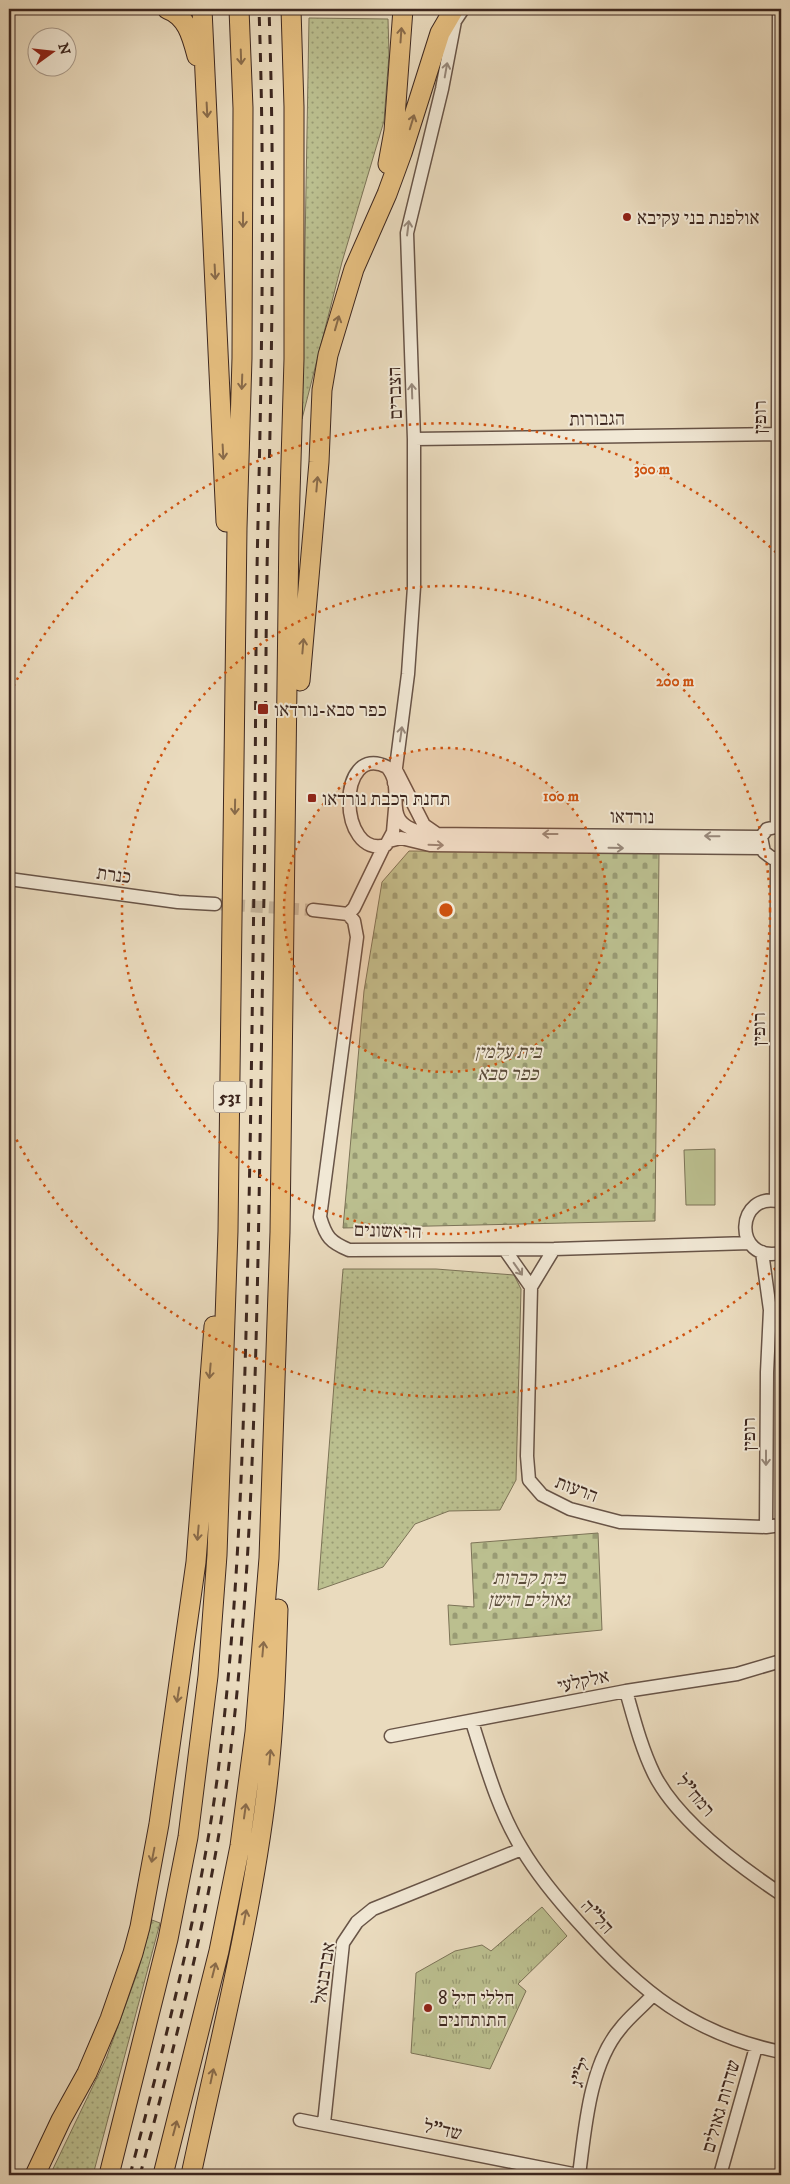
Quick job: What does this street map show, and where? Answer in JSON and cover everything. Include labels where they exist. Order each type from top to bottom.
[{"type":"highway","points":[[167,9],[181,17],[186,24],[206,85]]},
{"type":"highway","points":[[202,9],[224,470],[235,784]]},
{"type":"highway","name":"531","points":[[110,2175],[168,1939],[188,1837],[197,1778],[208,1676],[217,1555],[223,1447],[230,1148],[243,211],[239,9]]},
{"type":"highway","points":[[190,2175],[255,1868],[267,1786],[274,1703],[280,1568],[280,1232],[289,529],[294,359],[294,107],[291,9]]},
{"type":"highway","points":[[286,834],[319,462],[322,390],[328,355],[354,270],[382,189],[391,150],[403,9]]},
{"type":"highway","points":[[354,270],[387,194],[440,34],[454,9]]},
{"type":"highway","points":[[35,2175],[61,2120],[87,2072],[122,1987],[140,1927],[159,1824],[196,1562],[230,1148]]},
{"type":"highway","points":[[163,2175],[219,1951],[240,1846],[248,1784],[260,1681],[269,1558],[280,1232]]},
{"type":"street","name":"הצברים","points":[[386,843],[394,826],[394,783],[408,674],[414,567],[414,439],[407,233],[440,97],[454,21],[463,9]]},
{"type":"street","name":"רופין","points":[[779,9],[779,826]]},
{"type":"street","name":"הגבורות","points":[[414,439],[780,434]]},
{"type":"street","points":[[368,876],[366,842],[357,834],[352,822],[350,798],[352,776],[366,765],[380,765],[389,770],[394,783]]},
{"type":"street","points":[[396,768],[424,825],[439,835]]},
{"type":"street","name":"נורדאו","points":[[395,809],[401,821],[413,830],[439,835],[542,834],[761,842]]},
{"type":"street","points":[[779,826],[767,828],[761,842],[767,856],[779,858]]},
{"type":"street","name":"נורדאו","points":[[366,842],[386,843],[401,838],[430,845],[761,842]]},
{"type":"street","points":[[313,910],[348,914],[354,908],[368,876],[386,843]]},
{"type":"street","name":"רופין","points":[[778,1201],[779,858]]},
{"type":"street","name":"כנרת","points":[[9,879],[178,902],[215,904]]},
{"type":"street","name":"הראשונים","points":[[348,914],[354,921],[357,937],[320,1217],[324,1229],[332,1242],[349,1250],[554,1250],[750,1244]]},
{"type":"street","points":[[778,1201],[766,1200],[751,1210],[745,1226],[750,1244],[762,1252],[771,1254],[781,1253]]},
{"type":"street","points":[[505,1250],[531,1287],[554,1250]]},
{"type":"street","name":"רופין","points":[[762,1252],[770,1310],[767,1372],[766,1527]]},
{"type":"street","name":"הרעות","points":[[531,1287],[527,1456],[529,1480],[542,1495],[570,1509],[620,1522],[766,1527],[781,1525]]},
{"type":"street","name":"אלקלעי","points":[[391,1736],[626,1691],[736,1674],[780,1665]]},
{"type":"street","name":"רמח\"ל","points":[[626,1691],[638,1736],[655,1776],[679,1808],[720,1848],[752,1875],[781,1894]]},
{"type":"street","name":"הל\"ה","points":[[472,1722],[494,1793],[522,1849],[560,1902],[610,1957],[652,1996],[698,2024],[756,2047],[781,2052]]},
{"type":"street","name":"אברבנאל","points":[[324,2124],[343,1943],[357,1922],[373,1909],[522,1849]]},
{"type":"street","name":"יל\"ג","points":[[578,2175],[586,2118],[595,2081],[606,2053],[619,2030],[652,1996]]},
{"type":"street","name":"שדרות גאולים","points":[[720,2175],[756,2047]]},
{"type":"street","name":"שד\"ל","points":[[300,2120],[578,2175]]},
{"type":"green space","points":[[309,18],[388,19],[389,55],[384,121],[342,262],[302,419]]},
{"type":"green space","name":"בית עלמין כפר סבא","points":[[409,851],[659,853],[655,1221],[343,1228],[364,991],[382,882]]},
{"type":"green space","points":[[715,1149],[715,1205],[686,1205],[684,1150]]},
{"type":"green space","points":[[343,1269],[436,1269],[514,1275],[521,1289],[516,1480],[500,1510],[449,1511],[415,1524],[383,1567],[318,1590]]},
{"type":"green space","name":"בית קברות גאולים הישן","points":[[598,1533],[602,1630],[450,1645],[448,1605],[474,1607],[471,1543]]},
{"type":"green space","points":[[542,1907],[567,1936],[518,1984],[526,1991],[490,2069],[411,2053],[416,1973],[455,1951],[482,1945],[491,1951]]},
{"type":"green space","points":[[152,1920],[160,1923],[93,2175],[50,2175],[106,2059],[138,1971]]},
{"type":"tunnel","points":[[215,904],[313,910]]},
{"type":"railway","points":[[130,2175],[180,1979],[201,1880],[224,1724],[237,1557],[246,1333],[255,839],[256,613],[262,266],[262,137],[259,9]]},
{"type":"railway","points":[[140,2175],[190,1979],[220,1830],[234,1726],[247,1562],[259,1231],[264,895],[266,616],[272,266],[272,137],[269,9]]},
{"type":"place","name":"אולפנת בני עקיבא","points":[[627,217]]},
{"type":"place","name":"כפר סבא-נורדאו","points":[[263,709]]},
{"type":"place","name":"תחנת רכבת נורדאו","points":[[312,798]]},
{"type":"place","name":"8 חללי חיל התותחנים","points":[[428,2008]]}]
